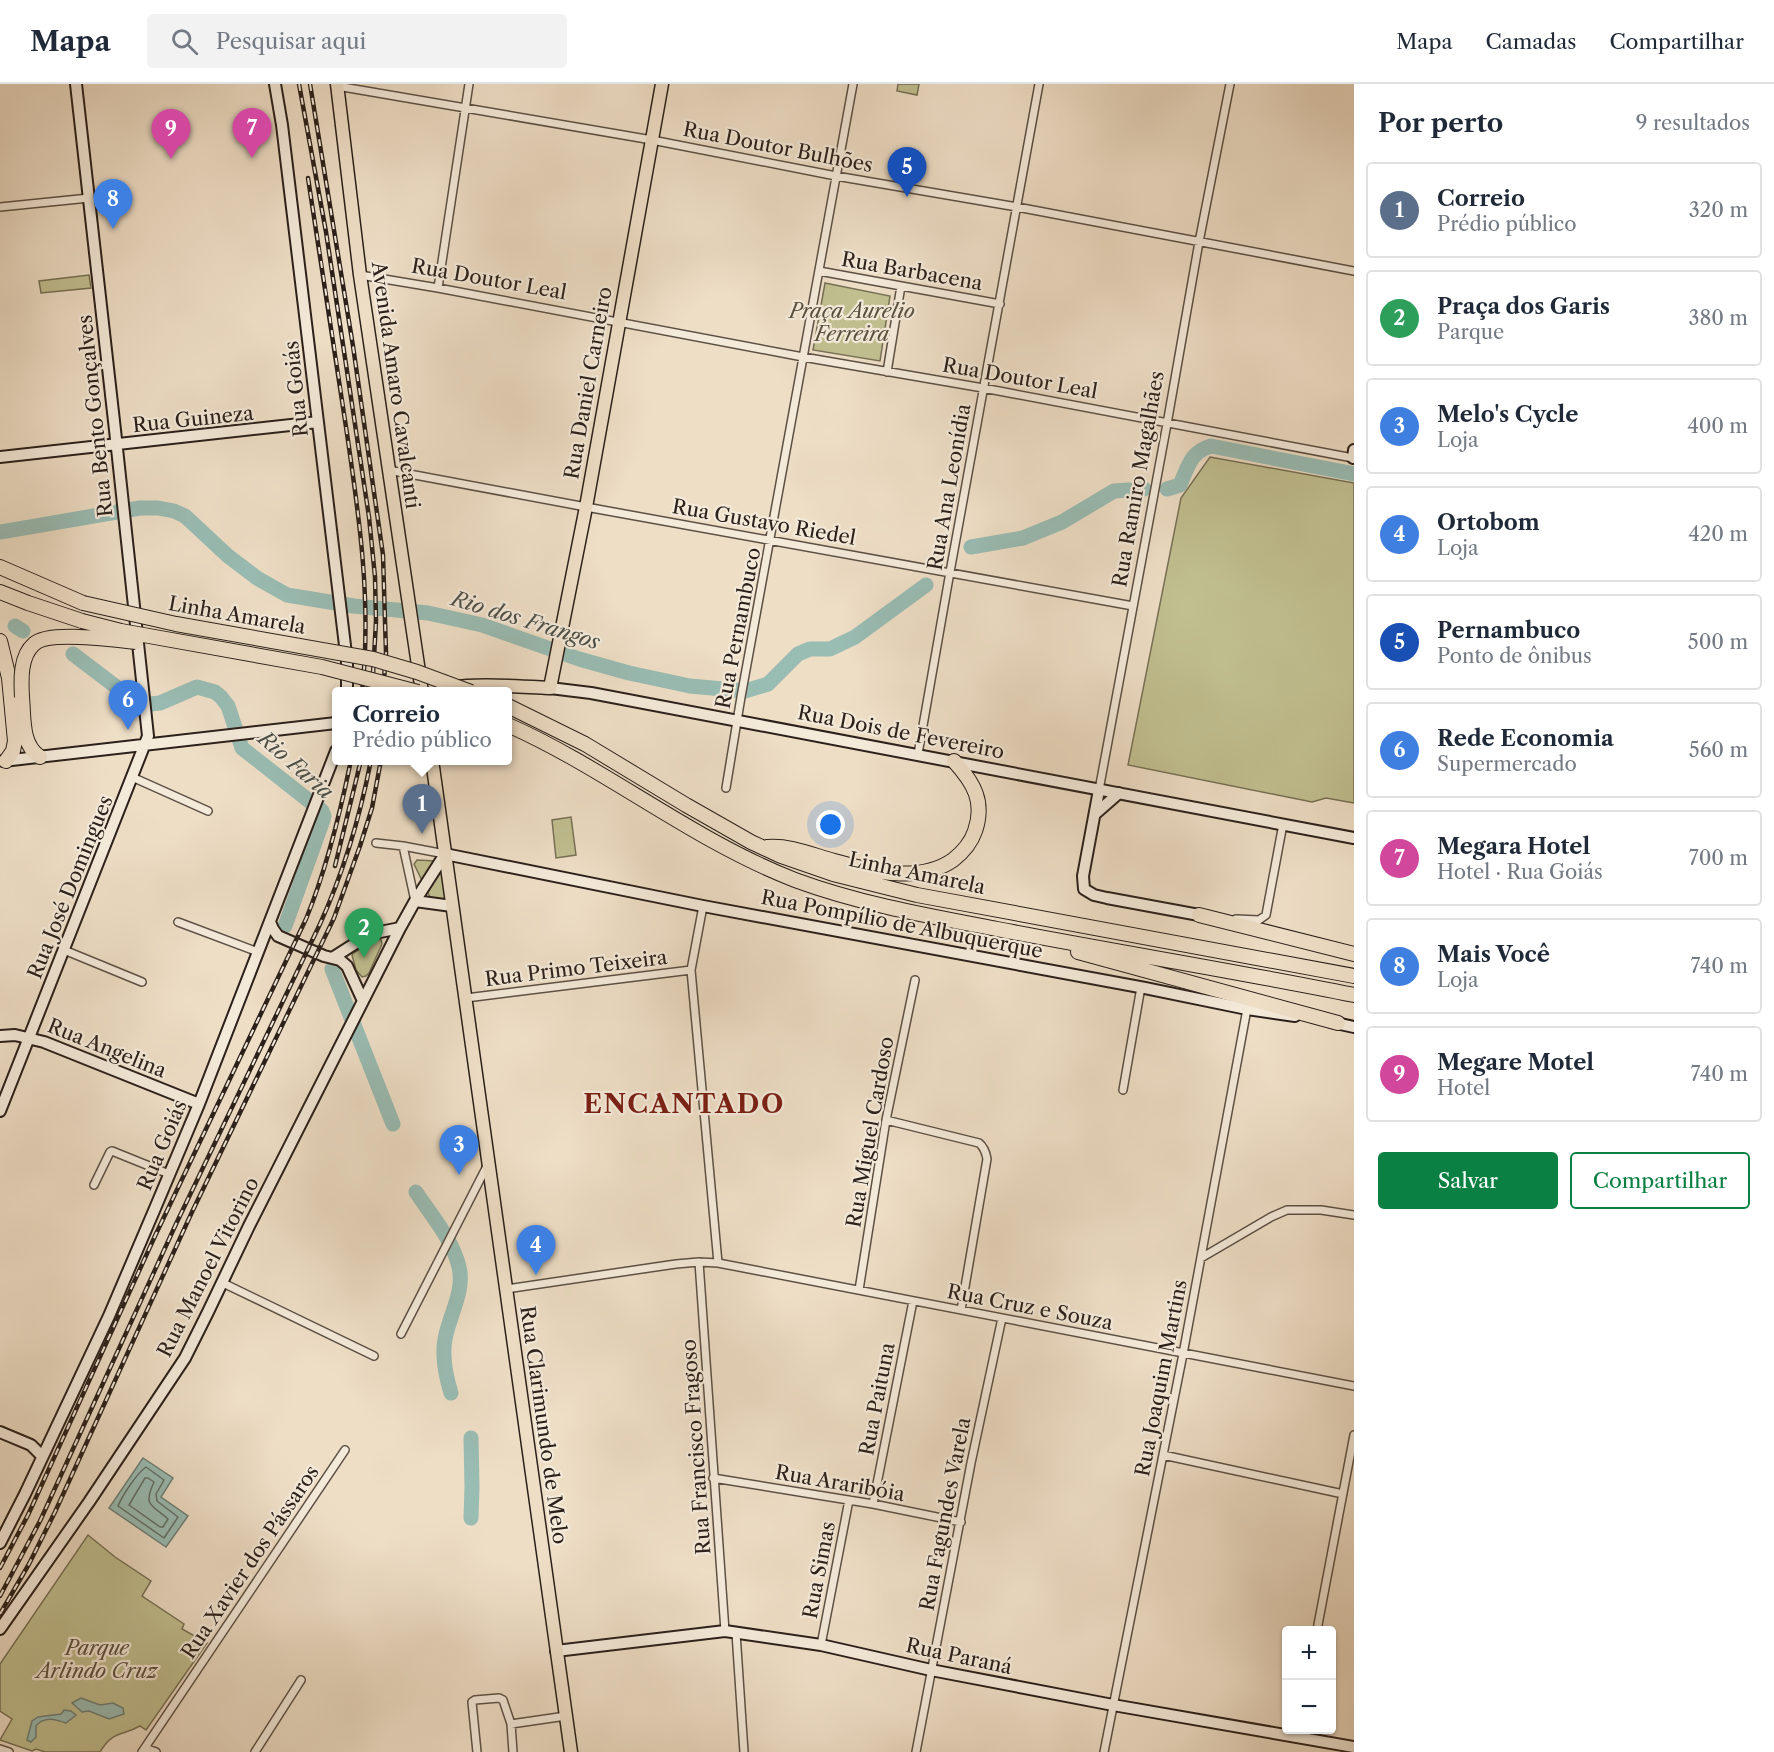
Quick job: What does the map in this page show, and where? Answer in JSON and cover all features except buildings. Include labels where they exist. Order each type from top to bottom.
[{"type":"highway","points":[[0,557],[41,585]]},
{"type":"highway","name":"Linha Amarela","points":[[0,567],[83,603],[176,624],[373,659],[458,687]]},
{"type":"highway","name":"Linha Amarela","points":[[0,592],[82,621],[121,631],[331,669],[401,687]]},
{"type":"highway","points":[[40,757],[33,753],[26,740],[22,697],[21,674],[33,644],[39,640],[55,637],[148,642],[171,640]]},
{"type":"highway","points":[[0,641],[9,678],[15,741],[13,751],[3,761]]},
{"type":"highway","name":"Linha Amarela","points":[[512,708],[585,744],[686,805],[758,844],[833,874],[917,895],[1354,976]]},
{"type":"highway","name":"Linha Amarela","points":[[512,727],[548,743],[741,856],[794,879],[861,901],[1354,995]]},
{"type":"highway","points":[[758,844],[790,847],[837,862],[898,873],[917,873],[947,864],[968,846],[975,833],[978,816],[977,795],[972,783],[954,761]]},
{"type":"highway","points":[[1199,915],[1354,954]]},
{"type":"highway","points":[[1031,935],[1065,949],[1338,1023]]},
{"type":"main road","name":"Rua Daniel Carneiro","points":[[550,688],[586,507],[662,84]]},
{"type":"main road","name":"Avenida Amaro Cavalcanti","points":[[337,85],[360,275],[419,687]]},
{"type":"main road","points":[[409,611],[426,667],[440,687]]},
{"type":"main road","name":"Rua Dois de Fevereiro","points":[[495,687],[550,688]]},
{"type":"main road","points":[[433,765],[445,854]]},
{"type":"main road","name":"Rua Clarimundo de Melo","points":[[445,854],[572,1752]]},
{"type":"street","name":"Rua Bento Gonçalves","points":[[76,84],[147,716],[146,744]]},
{"type":"street","name":"Rua Goiás","points":[[275,84],[282,125],[347,662],[347,687]]},
{"type":"street","points":[[438,288],[469,84]]},
{"type":"street","name":"Rua Pernambuco","points":[[726,788],[853,84]]},
{"type":"street","name":"Rua Ana Leonídia","points":[[918,754],[1039,84]]},
{"type":"street","name":"Rua Ramiro Magalhães","points":[[1199,915],[1094,895],[1084,889],[1082,880],[1230,84]]},
{"type":"street","name":"Rua Doutor Bulhões","points":[[337,85],[652,140],[1354,271]]},
{"type":"street","points":[[0,207],[89,198]]},
{"type":"street","name":"Rua Barbacena","points":[[819,271],[1000,304]]},
{"type":"street","name":"Rua Doutor Leal","points":[[360,275],[983,388],[1167,424],[1354,456]]},
{"type":"street","points":[[887,372],[901,286]]},
{"type":"street","name":"Rua Guineza","points":[[0,457],[318,423]]},
{"type":"street","name":"Rua Gustavo Riedel","points":[[388,470],[1133,606]]},
{"type":"street","name":"Rua Dois de Fevereiro","points":[[550,688],[591,693],[918,754],[1354,838]]},
{"type":"street","points":[[3,761],[332,723]]},
{"type":"street","name":"Rua José Domingues","points":[[0,1111],[146,744]]},
{"type":"street","name":"Rua Goiás","points":[[0,1543],[109,1316],[199,1104],[332,762]]},
{"type":"street","points":[[132,777],[208,811]]},
{"type":"street","points":[[1095,814],[1119,794]]},
{"type":"street","points":[[1199,915],[1256,920],[1263,918],[1267,910],[1283,825]]},
{"type":"street","points":[[376,843],[445,854]]},
{"type":"street","points":[[404,846],[415,901],[452,906]]},
{"type":"street","name":"Rua Manoel Vitorino","points":[[0,1629],[89,1502],[185,1358],[400,928],[445,854]]},
{"type":"street","name":"Rua Pompílio de Albuquerque","points":[[445,854],[703,906],[1141,987],[1247,1009],[1354,1027]]},
{"type":"street","points":[[703,906],[691,970],[717,1263]]},
{"type":"street","points":[[178,922],[258,952]]},
{"type":"street","points":[[270,922],[278,936],[324,956],[340,960],[347,966],[363,1001]]},
{"type":"street","points":[[334,957],[370,934],[400,928]]},
{"type":"street","points":[[264,939],[278,936]]},
{"type":"street","points":[[64,950],[142,982]]},
{"type":"street","name":"Rua Primo Teixeira","points":[[466,998],[691,970]]},
{"type":"street","name":"Rua Miguel Cardoso","points":[[859,1290],[886,1120],[915,980]]},
{"type":"street","points":[[1123,1090],[1141,987]]},
{"type":"street","name":"Rua Joaquim Martins","points":[[1104,1752],[1183,1354],[1247,1009]]},
{"type":"street","name":"Rua Angelina","points":[[0,1036],[15,1035],[30,1038],[199,1104]]},
{"type":"street","points":[[886,1120],[979,1143],[982,1146],[987,1159],[961,1310]]},
{"type":"street","points":[[94,1185],[112,1151],[169,1174]]},
{"type":"street","points":[[401,1335],[488,1164]]},
{"type":"street","points":[[1201,1258],[1270,1217],[1287,1210],[1321,1210],[1354,1215]]},
{"type":"street","name":"Rua Cruz e Souza","points":[[506,1289],[649,1267],[699,1262],[717,1263],[1354,1386]]},
{"type":"street","name":"Rua Francisco Fragoso","points":[[699,1262],[713,1478],[744,1752]]},
{"type":"street","points":[[223,1283],[374,1356]]},
{"type":"street","name":"Rua Paituna","points":[[873,1504],[913,1300]]},
{"type":"street","name":"Rua Fagundes Varela","points":[[916,1752],[971,1463],[1002,1318]]},
{"type":"street","points":[[0,1432],[31,1445],[42,1456]]},
{"type":"street","points":[[1318,1626],[1354,1435]]},
{"type":"street","points":[[31,1445],[48,1443]]},
{"type":"street","name":"Rua Xavier dos Pássaros","points":[[143,1750],[345,1450]]},
{"type":"street","points":[[1163,1455],[1343,1494]]},
{"type":"street","name":"Rua Araribóia","points":[[713,1478],[961,1521]]},
{"type":"street","name":"Rua Simas","points":[[821,1645],[849,1500]]},
{"type":"street","name":"Rua Paraná","points":[[556,1651],[731,1632],[821,1645],[931,1670],[1113,1705],[1282,1731]]},
{"type":"street","points":[[255,1752],[301,1680]]},
{"type":"street","points":[[477,1752],[472,1702],[501,1698],[511,1724],[513,1752]]},
{"type":"street","points":[[511,1724],[566,1716]]},
{"type":"street","name":"Rua Paraná","points":[[1301,1734],[1354,1748]]},
{"type":"street","points":[[0,1749],[9,1752]]},
{"type":"street","points":[[143,1750],[156,1752]]},
{"type":"green space","points":[[898,84],[919,84],[917,95],[897,91]]},
{"type":"green space","points":[[89,275],[91,288],[41,293],[39,281]]},
{"type":"green space","name":"Praça Aurelio Ferreira","points":[[825,283],[890,296],[880,361],[813,350]]},
{"type":"green space","points":[[1210,457],[1354,483],[1354,803],[1326,798],[1312,802],[1128,765],[1181,498]]},
{"type":"green space","points":[[571,817],[576,855],[556,858],[552,820]]},
{"type":"green space","points":[[417,860],[436,861],[444,874],[446,898],[444,900],[431,899],[414,864]]},
{"type":"green space","points":[[376,939],[381,940],[382,944],[369,973],[362,977],[356,970],[352,955]]},
{"type":"green space","name":"Parque Arlindo Cruz","points":[[88,1535],[115,1557],[151,1581],[142,1596],[184,1624],[182,1629],[207,1643],[146,1730],[140,1726],[118,1735],[109,1740],[100,1752],[45,1752],[36,1749],[32,1751],[0,1740],[12,1719],[0,1711],[0,1664]]},
{"type":"water","points":[[143,1458],[173,1478],[161,1497],[188,1516],[166,1547],[109,1508]]},
{"type":"water","points":[[81,1698],[100,1705],[113,1703],[123,1708],[124,1714],[109,1719],[89,1711],[82,1712],[72,1703]]},
{"type":"water","points":[[64,1710],[76,1715],[66,1723],[46,1720],[39,1723],[36,1726],[36,1737],[31,1742],[27,1740],[32,1721],[38,1717],[61,1714]]},
{"type":"waterway","name":"Rio dos Frangos","points":[[1167,489],[1180,485],[1194,456],[1211,446],[1354,474]]},
{"type":"waterway","name":"Rio dos Frangos","points":[[971,547],[1023,538],[1062,522],[1114,491],[1144,489]]},
{"type":"waterway","name":"Rio dos Frangos","points":[[0,532],[140,508],[174,511],[185,516],[228,556],[257,578],[287,595],[354,606],[428,613],[482,625],[579,659],[629,673],[690,686],[745,691],[768,684],[798,654],[810,649],[830,649],[855,637],[926,585]]},
{"type":"waterway","name":"Rio Faria","points":[[15,626],[23,631]]},
{"type":"waterway","name":"Rio Faria","points":[[73,654],[140,705],[160,703],[197,687],[215,692],[228,706],[242,748],[322,811],[323,820],[285,926]]},
{"type":"waterway","name":"Rio Faria","points":[[332,969],[393,1124]]},
{"type":"waterway","name":"Rio Faria","points":[[416,1192],[447,1237],[459,1267],[460,1285],[444,1346],[445,1366],[451,1393]]},
{"type":"waterway","name":"Rio Faria","points":[[471,1438],[471,1518]]},
{"type":"railway","points":[[299,84],[326,232],[369,517],[375,577],[376,621],[372,687]]},
{"type":"railway","points":[[310,84],[353,346],[383,555],[386,653],[383,687]]},
{"type":"railway","points":[[308,178],[363,559],[366,625],[362,687]]},
{"type":"railway","points":[[0,1568],[28,1515],[155,1236],[306,919],[332,841],[350,765]]},
{"type":"railway","points":[[335,866],[360,765]]},
{"type":"railway","points":[[0,1596],[40,1521],[176,1224],[320,924],[337,884],[350,844],[370,765]]},
{"type":"railway","points":[[0,1614],[55,1512],[192,1212],[334,918],[372,808],[380,765]]},
{"type":"place","name":"Megara Hotel","points":[[252,158]]},
{"type":"place","name":"Megare Motel","points":[[171,159]]},
{"type":"place","name":"Pernambuco","points":[[907,197]]},
{"type":"place","name":"Mais Você","points":[[113,229]]},
{"type":"place","name":"Rede Economia","points":[[128,730]]},
{"type":"place","name":"Correio","points":[[422,834]]},
{"type":"place","name":"Praça dos Garis","points":[[364,958]]},
{"type":"place","name":"Melo's Cycle","points":[[459,1175]]},
{"type":"place","name":"Ortobom","points":[[536,1275]]},
{"type":"district","name":"ENCANTADO","points":[[684,1104]]}]
